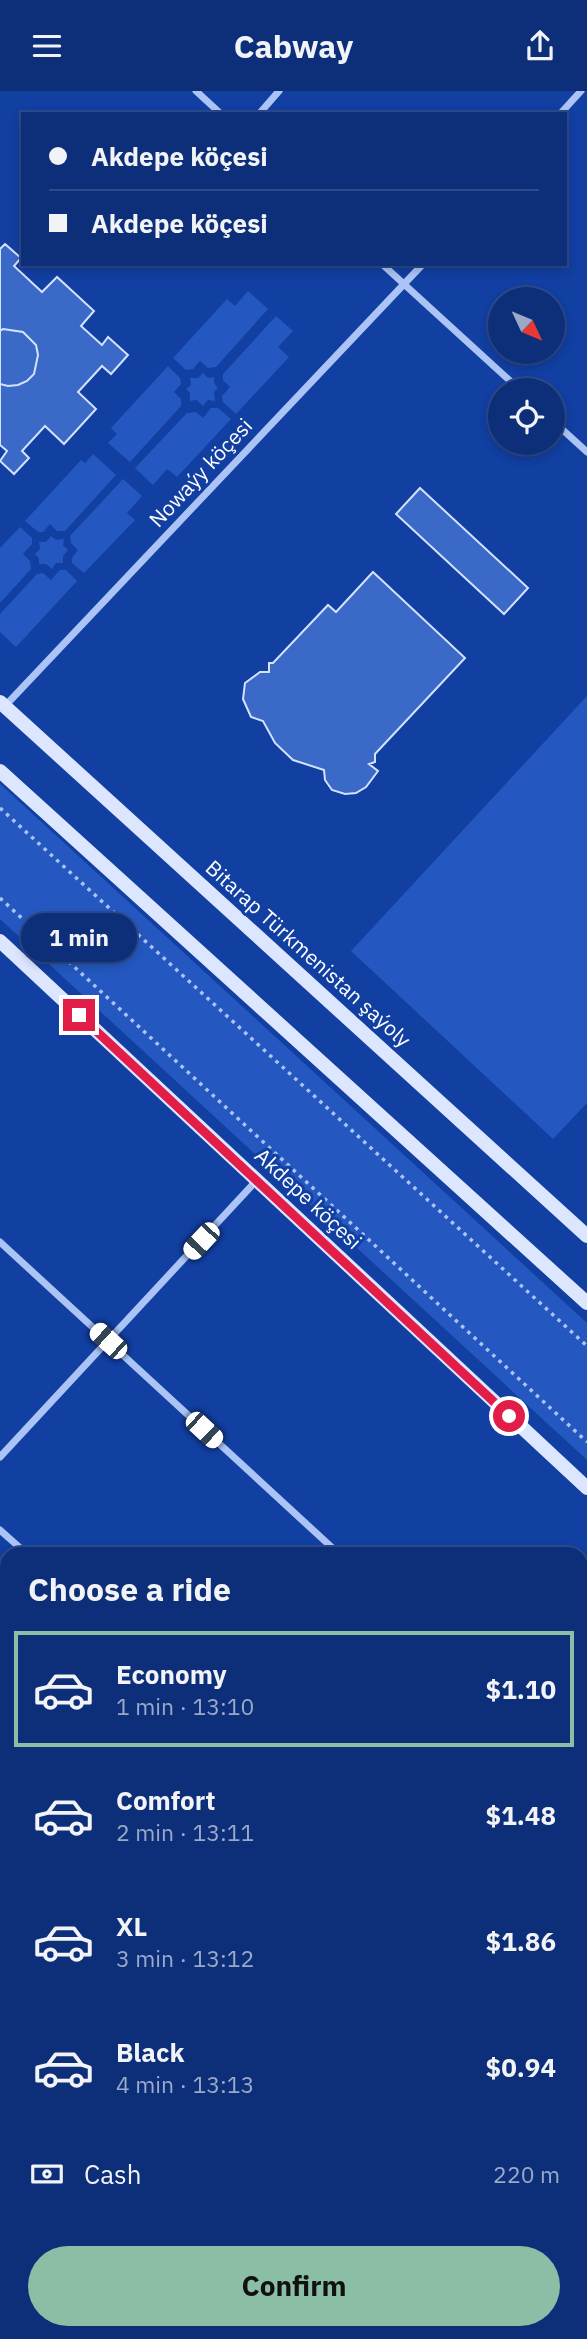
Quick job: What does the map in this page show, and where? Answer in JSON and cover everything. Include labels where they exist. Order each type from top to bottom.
[{"type":"main road","name":"Bitarap Türkmenistan şaýoly","points":[[2,704],[587,1236]]},
{"type":"main road","points":[[0,771],[587,1303]]},
{"type":"main road","name":"Akdepe köçesi","points":[[0,941],[587,1488]]},
{"type":"street","points":[[196,91],[218,112]]},
{"type":"street","points":[[261,112],[279,91]]},
{"type":"street","points":[[562,112],[581,91]]},
{"type":"street","points":[[384,266],[507,378]]},
{"type":"street","name":"Nowaýy köçesi","points":[[2,704],[421,266]]},
{"type":"street","points":[[565,431],[585,447]]},
{"type":"street","points":[[0,1457],[257,1180]]},
{"type":"street","points":[[0,1242],[331,1547]]},
{"type":"street","points":[[0,1530],[19,1547]]},
{"type":"path","points":[[0,808],[587,1346]]},
{"type":"path","points":[[0,898],[587,1442]]},
{"type":"shaded area","points":[[248,291],[268,309],[216,367],[208,368],[200,361],[193,369],[186,370],[173,358],[227,299],[235,306]]},
{"type":"shaded area","points":[[276,316],[293,331],[278,347],[289,357],[236,414],[223,402],[222,396],[230,387],[223,380],[223,374]]},
{"type":"shaded area","points":[[168,366],[180,378],[181,384],[174,392],[181,399],[181,406],[130,462],[108,443],[117,434],[111,428]]},
{"type":"shaded area","points":[[203,373],[208,378],[214,377],[218,388],[214,392],[215,401],[208,400],[203,406],[197,400],[190,401],[190,393],[186,389],[191,385],[190,378],[198,378]]},
{"type":"shaded area","points":[[211,408],[218,408],[231,419],[177,477],[167,469],[153,485],[135,468],[187,413],[196,412],[203,418]]},
{"type":"shaded area","points":[[93,454],[116,475],[65,531],[57,531],[50,524],[43,532],[38,532],[25,521],[81,460],[85,463]]},
{"type":"shaded area","points":[[123,479],[142,496],[127,513],[135,520],[84,573],[72,563],[78,550],[71,543],[70,536]]},
{"type":"shaded area","points":[[20,527],[32,538],[32,544],[23,554],[30,561],[31,569],[0,603],[0,548]]},
{"type":"shaded area","points":[[51,536],[56,540],[64,539],[63,545],[68,550],[63,556],[63,563],[56,563],[52,569],[46,564],[39,564],[39,558],[35,554],[40,549],[39,542],[46,542]]},
{"type":"shaded area","points":[[60,570],[66,570],[77,581],[16,647],[0,632],[0,614],[37,574],[43,573],[51,580]]},
{"type":"shaded area","points":[[587,696],[587,1103],[553,1139],[351,951]]},
{"type":"shaded area","points":[[0,784],[587,1323],[587,1460],[0,919]]},
{"type":"building","points":[[5,244],[21,258],[14,266],[42,292],[57,277],[94,311],[81,326],[102,345],[108,337],[128,355],[111,374],[102,366],[78,392],[96,409],[64,444],[45,426],[22,451],[29,458],[14,474],[0,461],[7,451],[0,445],[0,249]]},
{"type":"building","points":[[3,329],[23,332],[36,345],[38,355],[34,374],[18,385],[0,384],[0,331]]},
{"type":"building","points":[[420,488],[528,588],[504,614],[396,514]]},
{"type":"building","points":[[373,572],[465,658],[375,754],[375,762],[369,764],[378,771],[366,787],[356,793],[345,794],[332,790],[325,780],[324,770],[293,760],[275,743],[263,721],[251,717],[243,699],[245,683],[260,672],[269,672],[269,663],[273,663],[328,605],[336,612]]},
{"type":"route","points":[[79,1015],[509,1416]]}]
